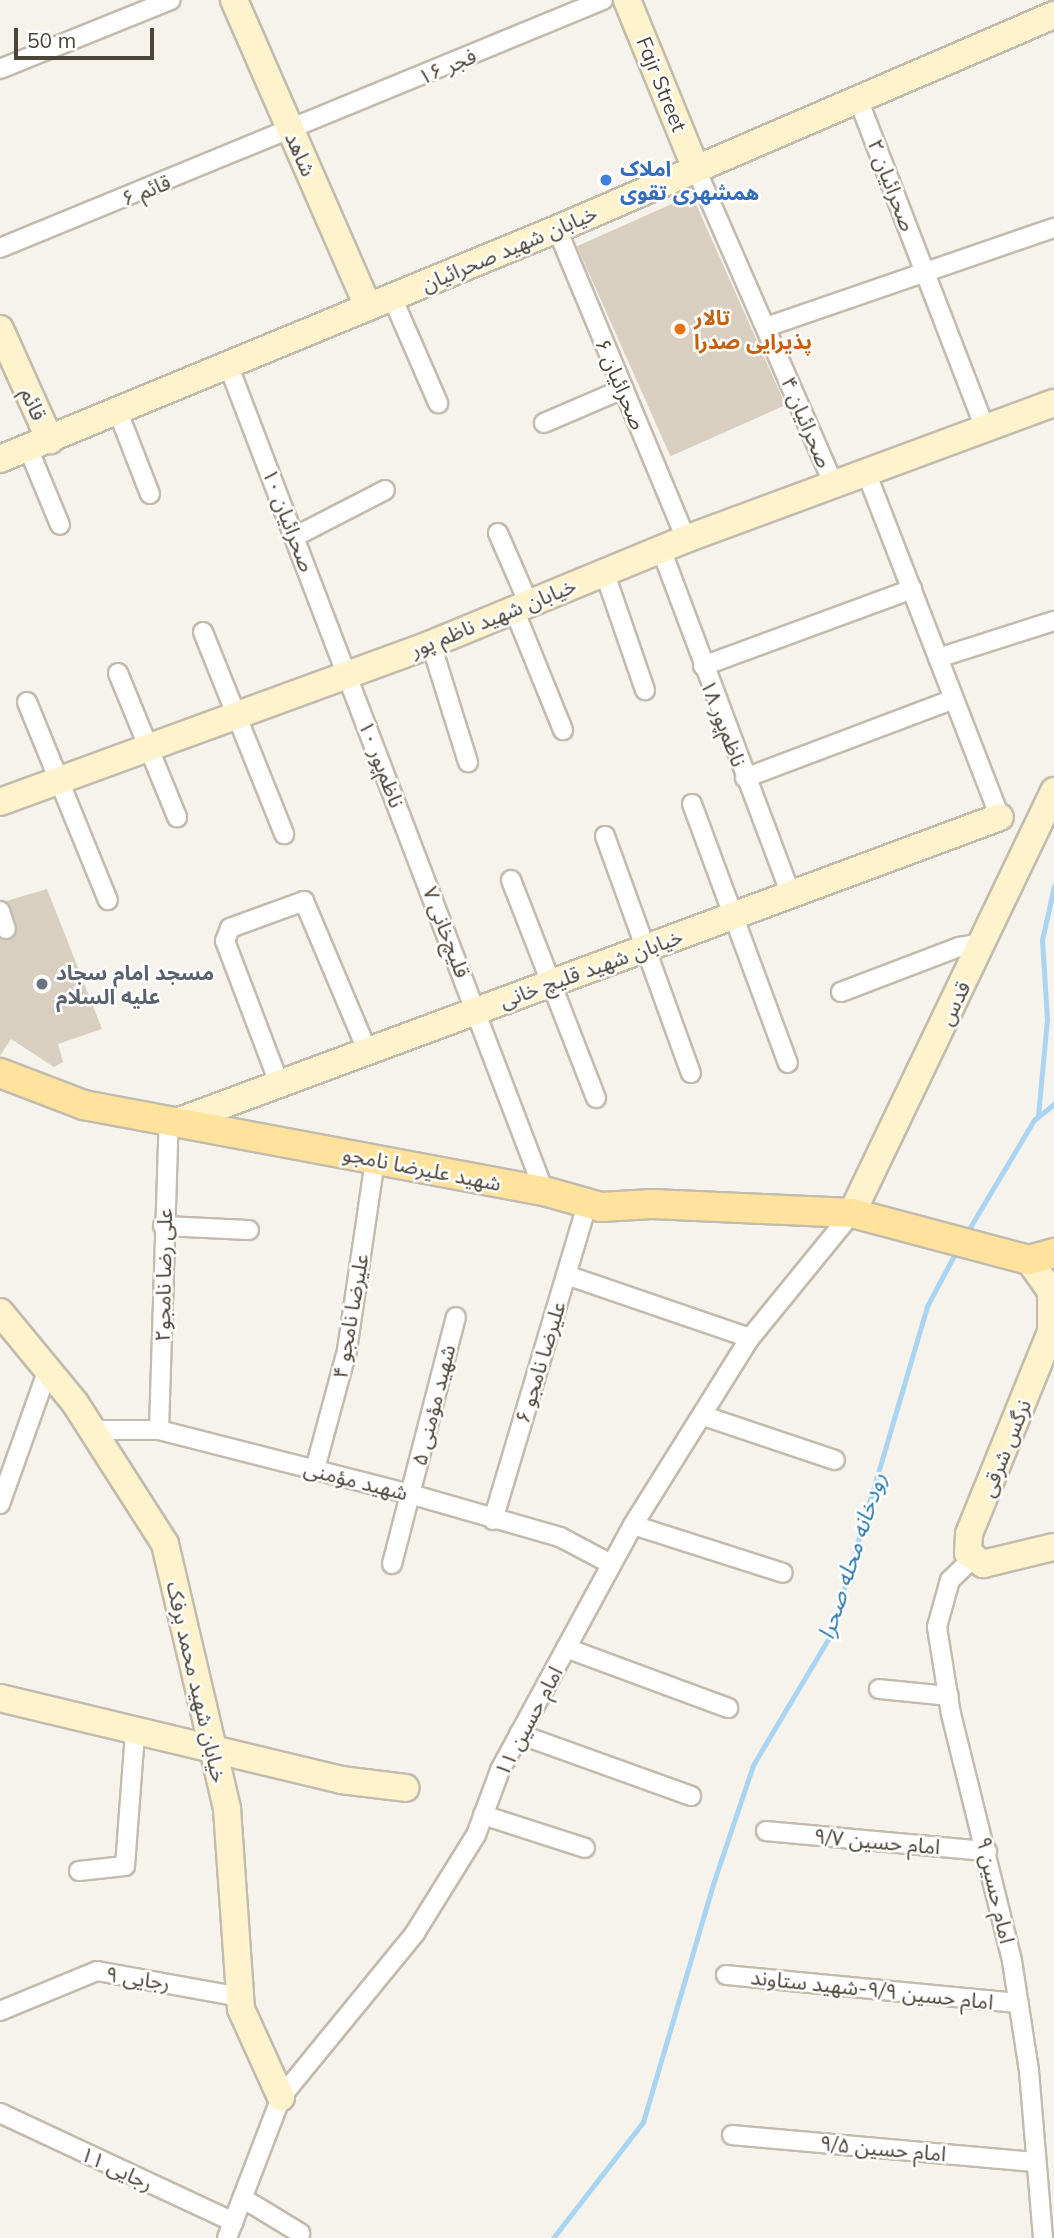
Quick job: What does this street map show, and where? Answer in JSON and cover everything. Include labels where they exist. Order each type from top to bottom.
[{"type":"main road","name":"شهید علیرضا نامجو","points":[[0,1073],[84,1105],[544,1191],[587,1204],[852,1213],[1042,1257]]},
{"type":"street","points":[[0,69],[171,0]]},
{"type":"street","name":"شاهد","points":[[234,0],[291,132],[380,302]]},
{"type":"street","name":"فجر ۱۶","points":[[291,132],[603,0]]},
{"type":"street","name":"Fajr Street","points":[[627,0],[696,169]]},
{"type":"street","name":"خیابان شهید صحرائیان","points":[[0,459],[229,367],[557,229],[1054,15]]},
{"type":"street","name":"صحرائیان ۲","points":[[858,99],[985,428]]},
{"type":"street","name":"قائم ۶","points":[[0,248],[291,132]]},
{"type":"street","name":"صحرائیان ۴","points":[[696,169],[834,483]]},
{"type":"street","points":[[766,327],[925,270],[1054,228]]},
{"type":"street","name":"صحرائیان ۶","points":[[557,229],[686,539]]},
{"type":"street","points":[[380,302],[438,403]]},
{"type":"street","name":"قائم","points":[[0,329],[39,444]]},
{"type":"street","name":"صحرائیان ۱۰","points":[[229,367],[347,673]]},
{"type":"street","points":[[544,423],[624,389]]},
{"type":"street","name":"خیابان شهید ناظم پور","points":[[0,802],[236,713],[431,644],[686,539],[1054,402]]},
{"type":"street","points":[[118,412],[150,495]]},
{"type":"street","points":[[39,444],[60,525]]},
{"type":"street","points":[[866,472],[1000,817]]},
{"type":"street","points":[[296,536],[385,490]]},
{"type":"street","points":[[498,533],[563,730]]},
{"type":"street","name":"ناظم‌پور ۱۸","points":[[661,549],[745,778],[792,895]]},
{"type":"street","points":[[604,571],[645,690]]},
{"type":"street","points":[[703,666],[912,589]]},
{"type":"street","points":[[938,658],[1054,621]]},
{"type":"street","points":[[203,632],[284,834]]},
{"type":"street","points":[[431,644],[468,762]]},
{"type":"street","points":[[118,673],[150,745],[177,817]]},
{"type":"street","name":"ناظم‌پور ۱۰","points":[[347,673],[417,855]]},
{"type":"street","points":[[745,778],[954,699]]},
{"type":"street","points":[[27,702],[108,900]]},
{"type":"street","name":"قدس","points":[[852,1213],[1054,792]]},
{"type":"street","points":[[691,804],[788,1063]]},
{"type":"street","name":"خیابان شهید قلیچ خانی","points":[[175,1120],[1000,817]]},
{"type":"street","points":[[605,836],[691,1073]]},
{"type":"street","name":"قلیچ‌خانی ۷","points":[[417,855],[544,1191]]},
{"type":"street","points":[[511,880],[596,1098]]},
{"type":"street","points":[[279,1083],[225,941],[230,928],[304,901],[367,1050]]},
{"type":"street","points":[[0,911],[6,929]]},
{"type":"street","points":[[841,992],[959,947],[983,943]]},
{"type":"street","name":"علی رضا نامجو۲","points":[[159,1430],[163,1226],[175,1120]]},
{"type":"street","name":"علیرضا نامجو ۴","points":[[315,1469],[347,1350],[375,1160]]},
{"type":"street","name":"علیرضا نامجو ۶","points":[[493,1520],[587,1204]]},
{"type":"street","name":"امام حسین ۱۱","points":[[231,2230],[281,2097],[415,1933],[476,1835],[519,1734],[633,1525],[704,1416],[750,1338],[852,1213]]},
{"type":"street","points":[[163,1226],[249,1230]]},
{"type":"street","name":"نرگس شرقی","points":[[974,1557],[968,1553],[969,1534],[1038,1365],[1052,1317],[1051,1291],[1042,1257]]},
{"type":"street","points":[[566,1275],[750,1338]]},
{"type":"street","name":"خیابان شهید محمد برفک","points":[[0,1312],[93,1430],[165,1544],[211,1750],[227,1809],[240,1997],[281,2097]]},
{"type":"street","name":"شهید مؤمنی ۵","points":[[392,1564],[456,1317]]},
{"type":"street","points":[[0,1504],[47,1373]]},
{"type":"street","points":[[704,1416],[835,1460]]},
{"type":"street","name":"شهید مؤمنی","points":[[93,1430],[159,1430],[410,1493],[493,1520],[559,1537],[611,1564]]},
{"type":"street","points":[[633,1525],[783,1573]]},
{"type":"street","points":[[974,1557],[983,1564],[993,1563],[1054,1547]]},
{"type":"street","name":"امام حسین ۹","points":[[974,1557],[950,1580],[937,1627],[948,1696],[987,1851],[1018,2003],[1029,2071],[1042,2238]]},
{"type":"street","points":[[566,1648],[729,1708]]},
{"type":"street","points":[[879,1689],[948,1696]]},
{"type":"street","points":[[0,1699],[341,1780],[406,1788]]},
{"type":"street","points":[[79,1871],[125,1866],[135,1732]]},
{"type":"street","points":[[519,1734],[691,1796]]},
{"type":"street","points":[[483,1815],[585,1848]]},
{"type":"street","name":"امام حسین ۹/۷","points":[[766,1832],[987,1851]]},
{"type":"street","name":"رجایی ۹","points":[[0,2011],[97,1971],[240,1997]]},
{"type":"street","name":"امام حسین ۹/۹-شهید ستاوند","points":[[726,1975],[1018,2003]]},
{"type":"street","name":"رجایی ۱۱","points":[[0,2113],[231,2230]]},
{"type":"street","name":"امام حسین ۹/۵","points":[[732,2135],[1034,2162]]},
{"type":"street","points":[[244,2199],[300,2233]]},
{"type":"building","name":"تالار پذیرایی صدرا","points":[[692,195],[786,405],[670,456],[577,246]]},
{"type":"building","name":"مسجد امام سجاد علیه السلام","points":[[47,889],[102,1029],[58,1044],[63,1062],[54,1067],[11,1039],[0,1056],[0,939],[10,939],[17,931],[6,901]]},
{"type":"waterway","points":[[1038,1116],[1047,1019],[1042,940],[1054,886]]},
{"type":"waterway","name":"رودخانه محله صحرا","points":[[966,1234],[1034,1120],[1054,1104]]},
{"type":"waterway","name":"رودخانه محله صحرا","points":[[553,2238],[643,2122],[714,1881],[753,1765],[830,1636],[927,1306],[958,1248]]},
{"type":"place","name":"املاک همشهری تقوی","points":[[606,180]]},
{"type":"place","name":"تالار پذیرایی صدرا","points":[[680,329]]},
{"type":"place","name":"مسجد امام سجاد علیه السلام","points":[[42,984]]}]
